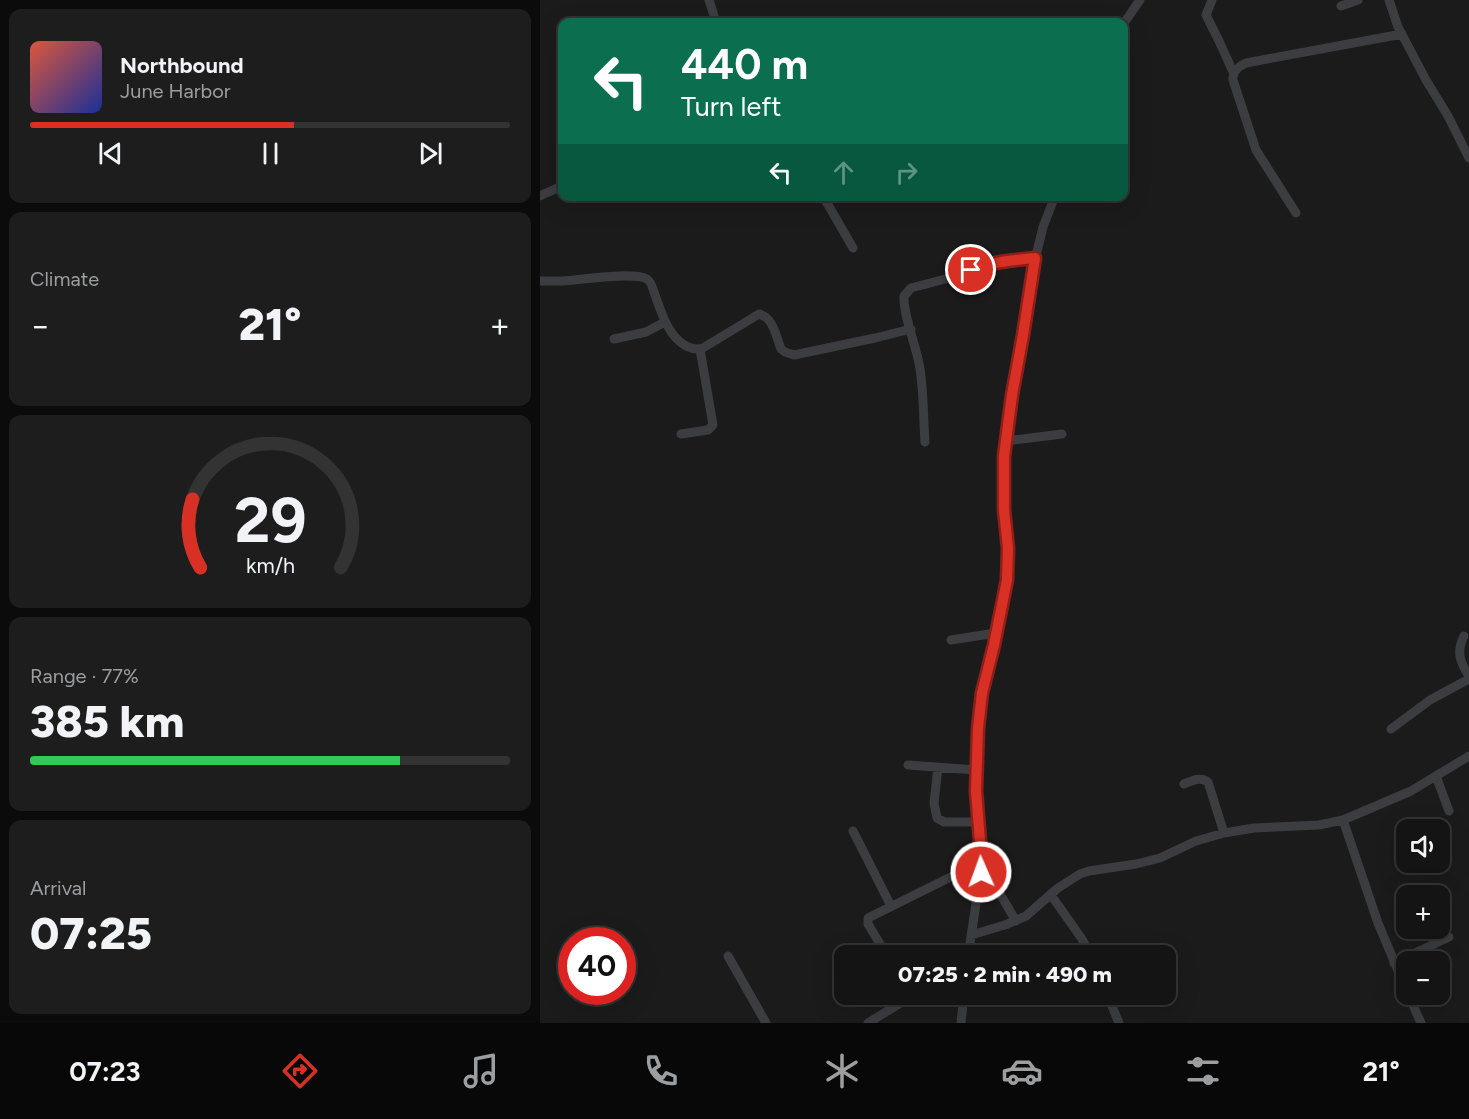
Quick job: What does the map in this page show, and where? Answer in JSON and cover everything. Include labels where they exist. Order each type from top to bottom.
[{"type":"street","points":[[709,0],[715,18]]},
{"type":"street","points":[[1127,18],[1140,0]]},
{"type":"street","points":[[1212,0],[1206,15],[1234,74]]},
{"type":"street","points":[[1341,6],[1358,0]]},
{"type":"street","points":[[1389,0],[1402,34],[1469,158]]},
{"type":"street","points":[[1296,213],[1256,150],[1233,80],[1234,74],[1246,63],[1402,34]]},
{"type":"street","points":[[540,196],[558,188]]},
{"type":"street","points":[[826,201],[853,248]]},
{"type":"street","points":[[969,945],[981,862],[976,791],[978,728],[982,693],[1005,593],[1008,565],[1003,488],[1006,441],[1035,258],[1042,227],[1053,201]]},
{"type":"street","points":[[925,442],[921,376],[904,301],[906,293],[911,288],[949,278],[987,264],[1035,258]]},
{"type":"street","points":[[540,280],[565,281],[615,276],[646,279],[651,285],[665,322],[680,343],[690,348],[700,349],[759,314],[769,319],[781,349],[794,355],[911,329]]},
{"type":"street","points":[[614,339],[646,332],[665,322]]},
{"type":"street","points":[[681,434],[708,429],[713,425],[700,349]]},
{"type":"street","points":[[1006,441],[1062,434]]},
{"type":"street","points":[[951,640],[996,633]]},
{"type":"street","points":[[1391,729],[1430,700],[1469,677],[1459,653],[1464,636]]},
{"type":"street","points":[[970,935],[1026,916],[1080,874],[1160,858],[1196,841],[1224,833],[1254,828],[1318,825],[1342,820],[1411,791],[1469,756]]},
{"type":"street","points":[[908,765],[976,770]]},
{"type":"street","points":[[938,767],[934,803],[937,818],[944,822],[978,822]]},
{"type":"street","points":[[1436,776],[1449,811]]},
{"type":"street","points":[[1184,783],[1201,779],[1208,782],[1224,833]]},
{"type":"street","points":[[1342,820],[1396,967]]},
{"type":"street","points":[[853,831],[891,906]]},
{"type":"street","points":[[880,945],[868,924],[869,917],[981,862]]},
{"type":"street","points":[[981,862],[1016,921]]},
{"type":"street","points":[[1051,895],[1085,945]]},
{"type":"street","points":[[1394,963],[1445,939]]},
{"type":"street","points":[[728,956],[766,1023]]},
{"type":"street","points":[[868,1023],[897,1005]]},
{"type":"street","points":[[961,1023],[963,1005]]},
{"type":"street","points":[[1112,1005],[1119,1023]]},
{"type":"street","points":[[1413,1005],[1421,1023]]},
{"type":"route","points":[[971,270],[1001,261],[1035,258],[1004,456],[1007,580],[982,693],[978,728],[976,791],[981,872]]}]
